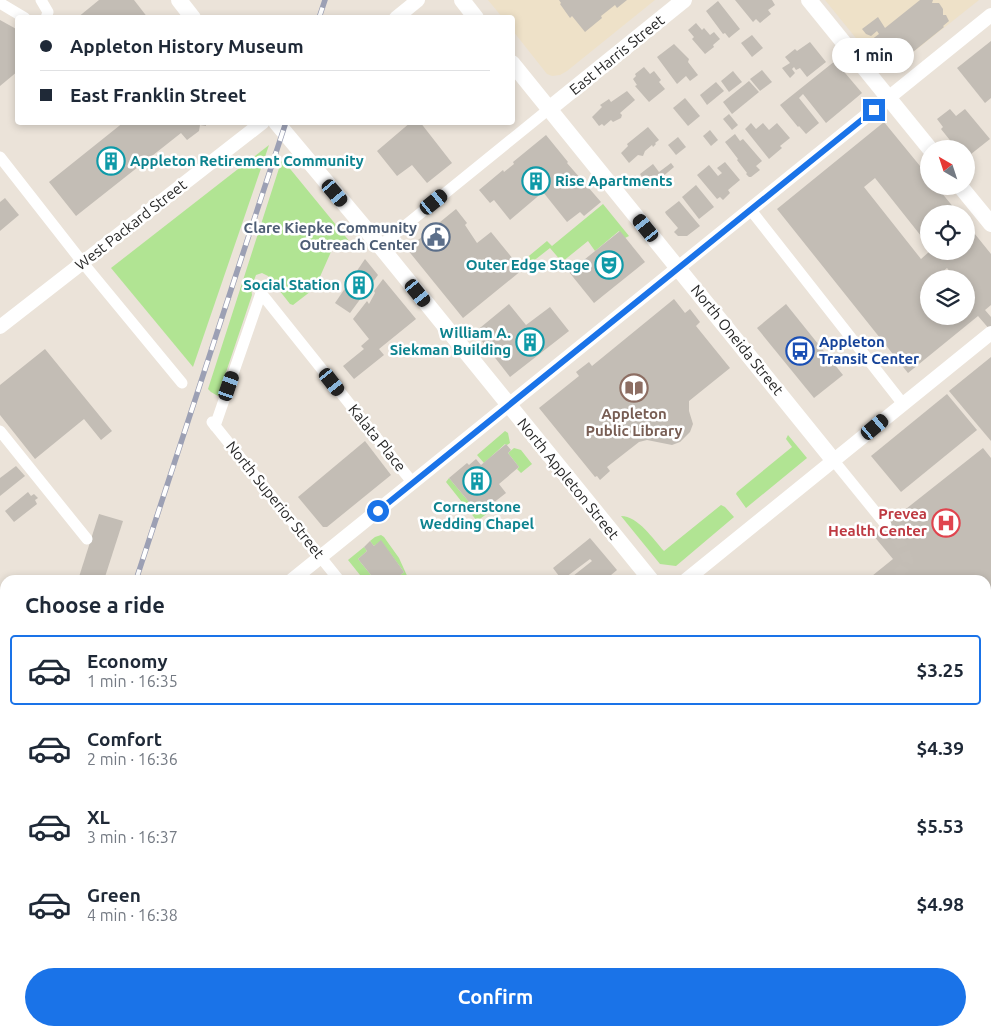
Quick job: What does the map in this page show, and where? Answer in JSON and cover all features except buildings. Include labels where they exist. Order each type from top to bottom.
[{"type":"main road","points":[[179,0],[191,15]]},
{"type":"main road","points":[[462,0],[474,15]]},
{"type":"main road","name":"East Harris Street","points":[[549,109],[684,0]]},
{"type":"main road","points":[[809,0],[923,140]]},
{"type":"main road","name":"North Oneida Street","points":[[515,67],[834,461]]},
{"type":"main road","name":"North Appleton Street","points":[[279,125],[380,246],[647,575]]},
{"type":"main road","points":[[967,195],[991,224]]},
{"type":"street","points":[[41,0],[48,12],[47,15]]},
{"type":"street","points":[[400,15],[418,0]]},
{"type":"street","points":[[0,3],[20,15]]},
{"type":"street","points":[[298,575],[991,15]]},
{"type":"street","points":[[380,246],[549,109]]},
{"type":"street","name":"West Packard Street","points":[[0,327],[259,125]]},
{"type":"street","points":[[0,157],[83,263],[182,383]]},
{"type":"street","points":[[750,209],[903,404]]},
{"type":"street","name":"Kalata Place","points":[[213,423],[261,293],[412,482]]},
{"type":"street","points":[[692,575],[991,333]]},
{"type":"street","name":"North Superior Street","points":[[213,423],[335,575]]},
{"type":"street","points":[[0,431],[87,540]]},
{"type":"street","name":"North Oneida Street","points":[[834,461],[886,525]]},
{"type":"shaded area","points":[[488,0],[655,0],[567,71],[560,75],[552,76],[547,74],[515,34],[515,15],[500,15]]},
{"type":"shaded area","points":[[825,0],[979,0],[892,69],[881,69]]},
{"type":"green space","points":[[269,145],[193,367],[111,268]]},
{"type":"green space","points":[[282,159],[350,242],[334,245],[315,288],[293,305],[290,304],[268,276],[262,273],[256,275],[251,288],[252,295],[218,396],[208,389]]},
{"type":"green space","points":[[603,204],[629,236],[625,238],[619,231],[595,251],[588,241],[562,262],[550,248],[522,270],[518,265],[547,241],[552,246]]},
{"type":"green space","points":[[505,431],[508,433],[510,443],[505,444],[484,463],[477,455]]},
{"type":"green space","points":[[788,435],[807,458],[746,508],[736,494],[737,492],[792,447],[786,439]]},
{"type":"green space","points":[[514,448],[521,450],[532,464],[521,473],[517,469],[519,467],[508,453]]},
{"type":"green space","points":[[449,478],[479,514],[493,503],[496,507],[477,521],[446,482]]},
{"type":"green space","points":[[721,505],[734,517],[676,566],[660,564],[621,516],[627,517],[639,524],[664,551]]},
{"type":"green space","points":[[381,535],[384,537],[399,558],[407,575],[400,575],[404,572],[381,541],[374,546],[370,541]]},
{"type":"green space","points":[[364,547],[367,551],[358,559],[371,575],[360,575],[348,560]]},
{"type":"tunnel","points":[[886,525],[902,546],[908,561],[896,575]]},
{"type":"railway","points":[[320,15],[325,0]]},
{"type":"railway","points":[[138,575],[285,125]]},
{"type":"place","name":"Appleton Retirement Community","points":[[111,161]]},
{"type":"place","name":"Rise Apartments","points":[[536,181]]},
{"type":"place","name":"Clare Kiepke Community Outreach Center","points":[[436,237]]},
{"type":"place","name":"Outer Edge Stage","points":[[609,265]]},
{"type":"place","name":"Social Station","points":[[359,285]]},
{"type":"place","name":"William A. Siekman Building","points":[[530,342]]},
{"type":"place","name":"Appleton Transit Center","points":[[800,351]]},
{"type":"place","name":"Appleton Public Library","points":[[634,388]]},
{"type":"place","name":"Cornerstone Wedding Chapel","points":[[477,481]]},
{"type":"place","name":"Prevea Health Center","points":[[946,523]]},
{"type":"route","points":[[378,511],[874,110]]}]
